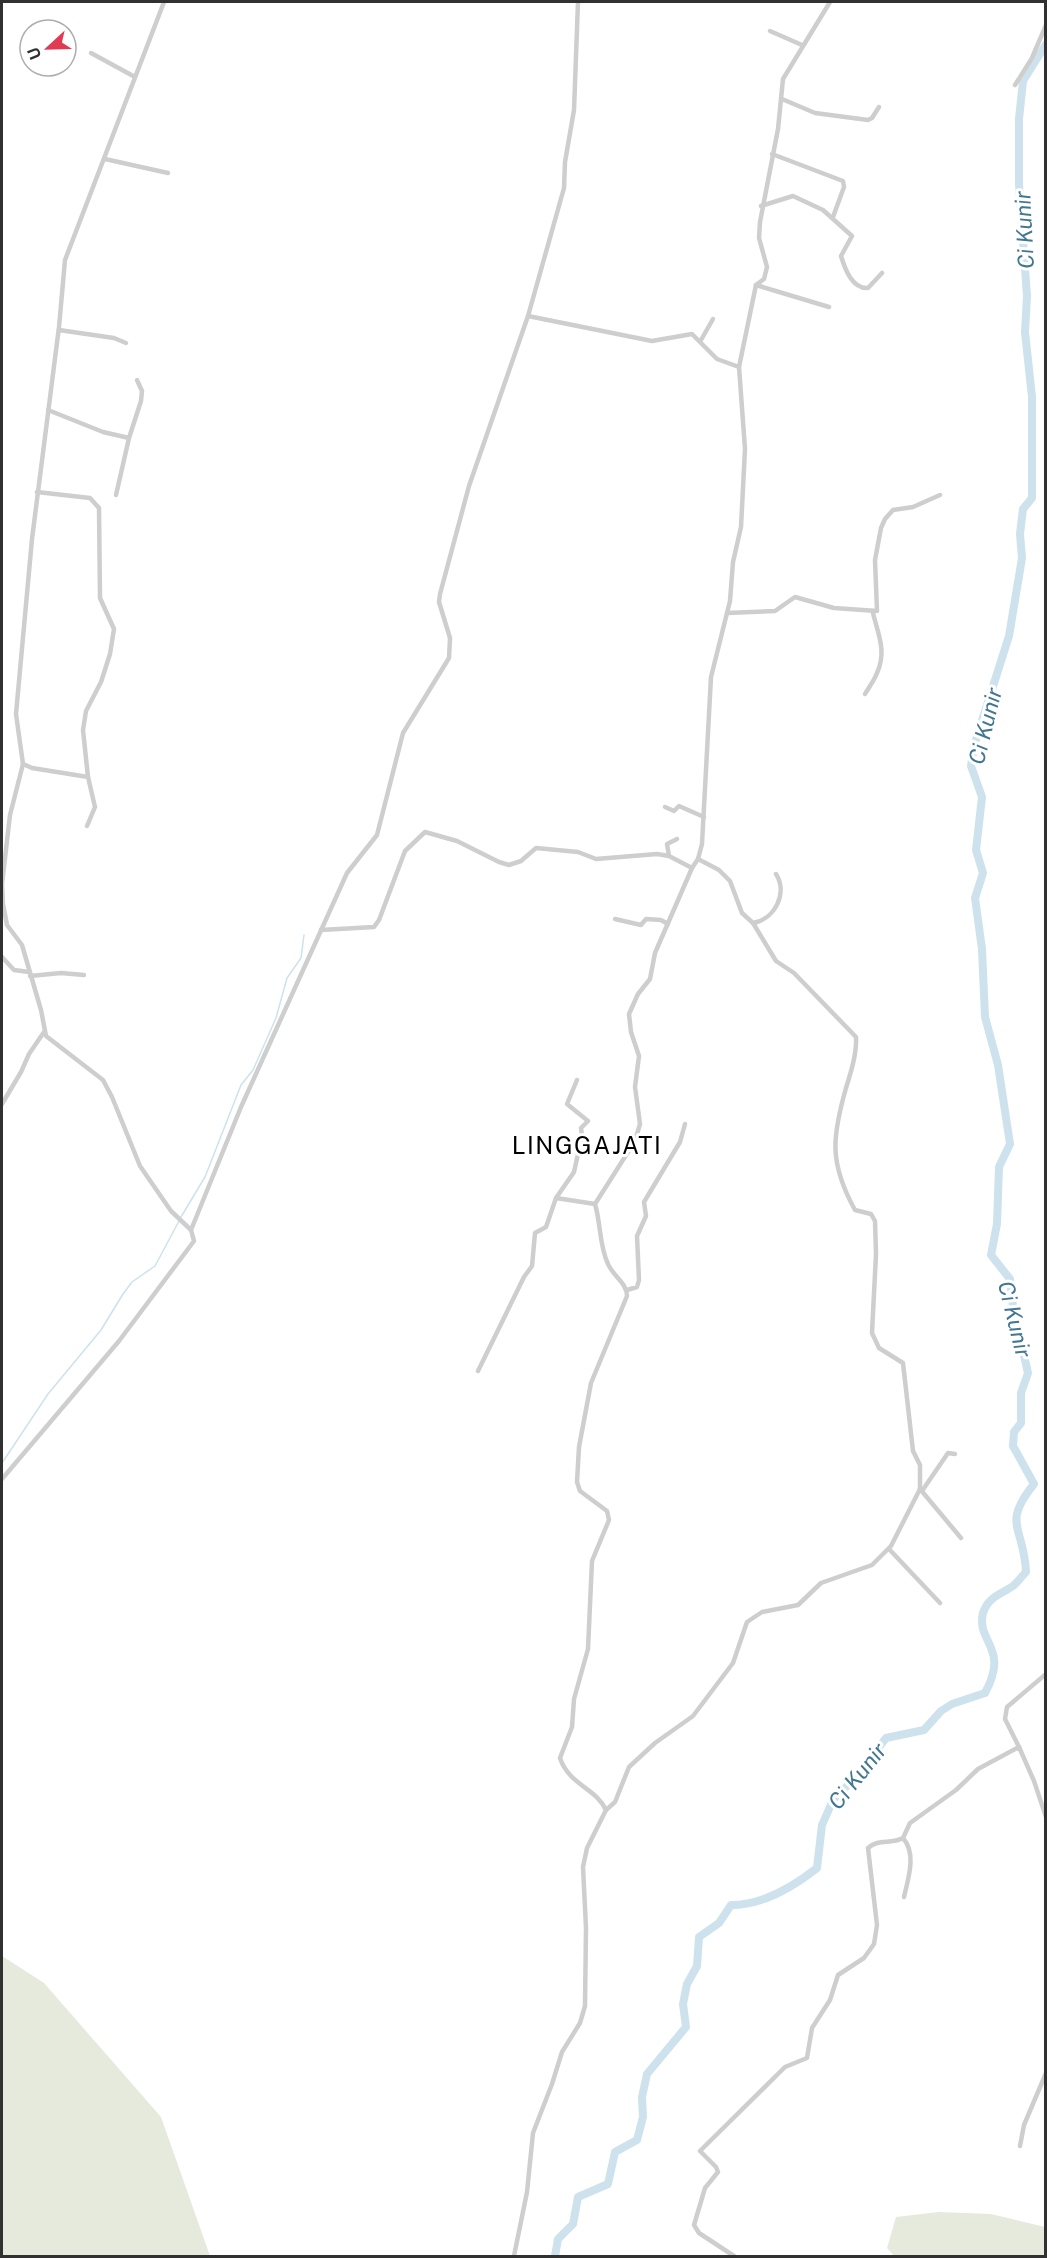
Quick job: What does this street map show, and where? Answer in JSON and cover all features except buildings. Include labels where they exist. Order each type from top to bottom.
[{"type":"street","points":[[2,1479],[141,1312],[170,1269],[193,1245],[194,1236],[192,1230],[177,1216],[137,1161],[120,1115],[103,1080],[85,1064],[47,1038],[22,945],[7,925],[3,915],[2,884],[4,842],[23,764],[16,714],[37,492],[59,330],[65,260],[164,2]]},
{"type":"street","points":[[192,1230],[241,1107],[349,870],[377,835],[403,733],[449,658],[450,638],[439,602],[440,594],[469,486],[528,316],[564,188],[565,156],[574,110],[578,2]]},
{"type":"street","points":[[606,1810],[598,1799],[570,1778],[560,1758],[572,1727],[573,1708],[588,1649],[592,1561],[609,1520],[607,1511],[580,1491],[577,1482],[579,1447],[591,1383],[625,1301],[627,1290],[605,1257],[596,1204],[639,1132],[640,1115],[635,1088],[639,1056],[631,1032],[629,1014],[638,994],[650,979],[655,953],[698,859],[704,817],[711,677],[728,613],[733,562],[741,527],[745,449],[738,367],[756,285],[764,279],[767,267],[759,238],[761,206],[783,99],[783,78],[830,2]]},
{"type":"street","points":[[1015,85],[1032,58],[1046,25]]},
{"type":"street","points":[[770,32],[802,45]]},
{"type":"street","points":[[91,53],[135,77]]},
{"type":"street","points":[[783,99],[815,113],[851,118],[872,118],[879,107]]},
{"type":"street","points":[[772,154],[843,181],[844,188],[833,217]]},
{"type":"street","points":[[105,159],[168,173]]},
{"type":"street","points":[[761,206],[793,196],[833,217],[852,236],[841,256],[854,282],[858,286],[868,288],[882,273]]},
{"type":"street","points":[[756,285],[829,308]]},
{"type":"street","points":[[528,316],[652,341],[692,334],[701,340],[717,358],[738,367]]},
{"type":"street","points":[[701,340],[713,319]]},
{"type":"street","points":[[59,330],[114,338],[126,343]]},
{"type":"street","points":[[116,495],[129,438],[142,396],[137,380]]},
{"type":"street","points":[[48,410],[103,432],[129,438]]},
{"type":"street","points":[[37,492],[90,498],[99,508],[100,598],[114,629],[101,682],[86,711],[83,730],[88,777],[95,807],[87,825]]},
{"type":"street","points":[[728,613],[773,611],[795,597],[834,608],[873,612],[879,608],[875,560],[885,519],[894,510],[913,507],[940,495]]},
{"type":"street","points":[[865,694],[877,675],[882,660],[879,631],[873,612]]},
{"type":"street","points":[[23,764],[32,768],[88,777]]},
{"type":"street","points":[[665,807],[674,811],[679,806],[704,817]]},
{"type":"street","points":[[321,930],[374,927],[379,920],[405,851],[425,832],[457,841],[499,862],[510,865],[520,861],[536,848],[578,852],[596,859],[657,854],[669,856],[692,868]]},
{"type":"street","points":[[669,856],[667,844],[677,839]]},
{"type":"street","points":[[698,859],[725,876],[733,888],[742,913],[753,923],[776,961],[794,973],[856,1037],[850,1077],[840,1111],[834,1157],[855,1210],[874,1216],[876,1254],[871,1328],[879,1348],[903,1363],[913,1451],[920,1465],[921,1490],[961,1538]]},
{"type":"street","points":[[753,923],[764,920],[777,905],[782,890],[776,874]]},
{"type":"street","points":[[615,919],[641,925],[646,920],[655,919],[668,924]]},
{"type":"street","points":[[2,957],[14,970],[30,974],[84,975]]},
{"type":"street","points":[[2,1104],[29,1054],[44,1032]]},
{"type":"street","points":[[477,1371],[524,1276],[531,1269],[535,1233],[546,1227],[556,1198],[574,1172],[582,1136],[581,1128],[588,1121],[567,1104],[577,1080]]},
{"type":"street","points":[[627,1290],[637,1287],[639,1280],[637,1236],[646,1216],[644,1202],[680,1142],[685,1124]]},
{"type":"street","points":[[556,1198],[596,1204]]},
{"type":"street","points":[[514,2256],[527,2192],[533,2133],[562,2052],[580,2023],[585,2006],[586,1928],[583,1867],[587,1848],[606,1810],[615,1802],[629,1767],[653,1745],[693,1716],[734,1663],[747,1622],[762,1612],[798,1605],[821,1583],[871,1566],[889,1549],[921,1490],[943,1458],[948,1453],[955,1454]]},
{"type":"street","points":[[889,1549],[940,1603]]},
{"type":"street","points":[[1046,1674],[1007,1707],[1005,1719],[1034,1781],[1046,1816]]},
{"type":"street","points":[[734,2256],[699,2233],[694,2225],[705,2188],[718,2172],[716,2167],[699,2151],[785,2067],[807,2058],[812,2028],[830,2000],[838,1975],[864,1958],[874,1944],[877,1925],[868,1848],[878,1841],[892,1842],[903,1838],[910,1823],[956,1790],[978,1768],[1018,1747]]},
{"type":"street","points":[[903,1838],[908,1846],[911,1863],[903,1897]]},
{"type":"street","points":[[1020,2146],[1024,2125],[1046,2073]]},
{"type":"shaded area","points":[[2,1956],[44,1983],[161,2117],[210,2256],[2,2256]]},
{"type":"shaded area","points":[[939,2212],[991,2214],[1045,2227],[1045,2256],[894,2256],[887,2248],[896,2217]]},
{"type":"waterway","name":"Ci Kunir","points":[[555,2256],[558,2239],[573,2224],[578,2197],[608,2184],[615,2152],[637,2140],[643,2117],[642,2097],[647,2074],[686,2027],[683,2004],[687,1984],[697,1966],[699,1937],[719,1923],[731,1905],[755,1902],[777,1894],[817,1868],[822,1825],[833,1800],[857,1776],[886,1738],[924,1730],[941,1711],[952,1704],[985,1693],[992,1678],[994,1655],[984,1632],[983,1613],[988,1603],[1013,1586],[1026,1572],[1016,1518],[1024,1498],[1034,1484],[1013,1446],[1014,1432],[1021,1423],[1021,1393],[1028,1373],[1013,1307],[1010,1279],[991,1255],[997,1224],[999,1167],[1010,1144],[998,1065],[985,1017],[982,949],[975,898],[983,873],[976,850],[982,797],[971,766],[974,746],[1009,636],[1022,558],[1020,534],[1023,509],[1032,498],[1032,397],[1025,332],[1027,296],[1019,184],[1019,119],[1023,81],[1046,44]]},
{"type":"waterway","points":[[181,1217],[205,1177],[241,1085],[253,1070],[276,1018],[287,978],[301,958],[304,935]]},
{"type":"waterway","points":[[2,1463],[48,1394],[101,1330],[132,1282],[155,1266],[179,1221]]},
{"type":"district","name":"LINGGAJATI","points":[[587,1145]]}]
